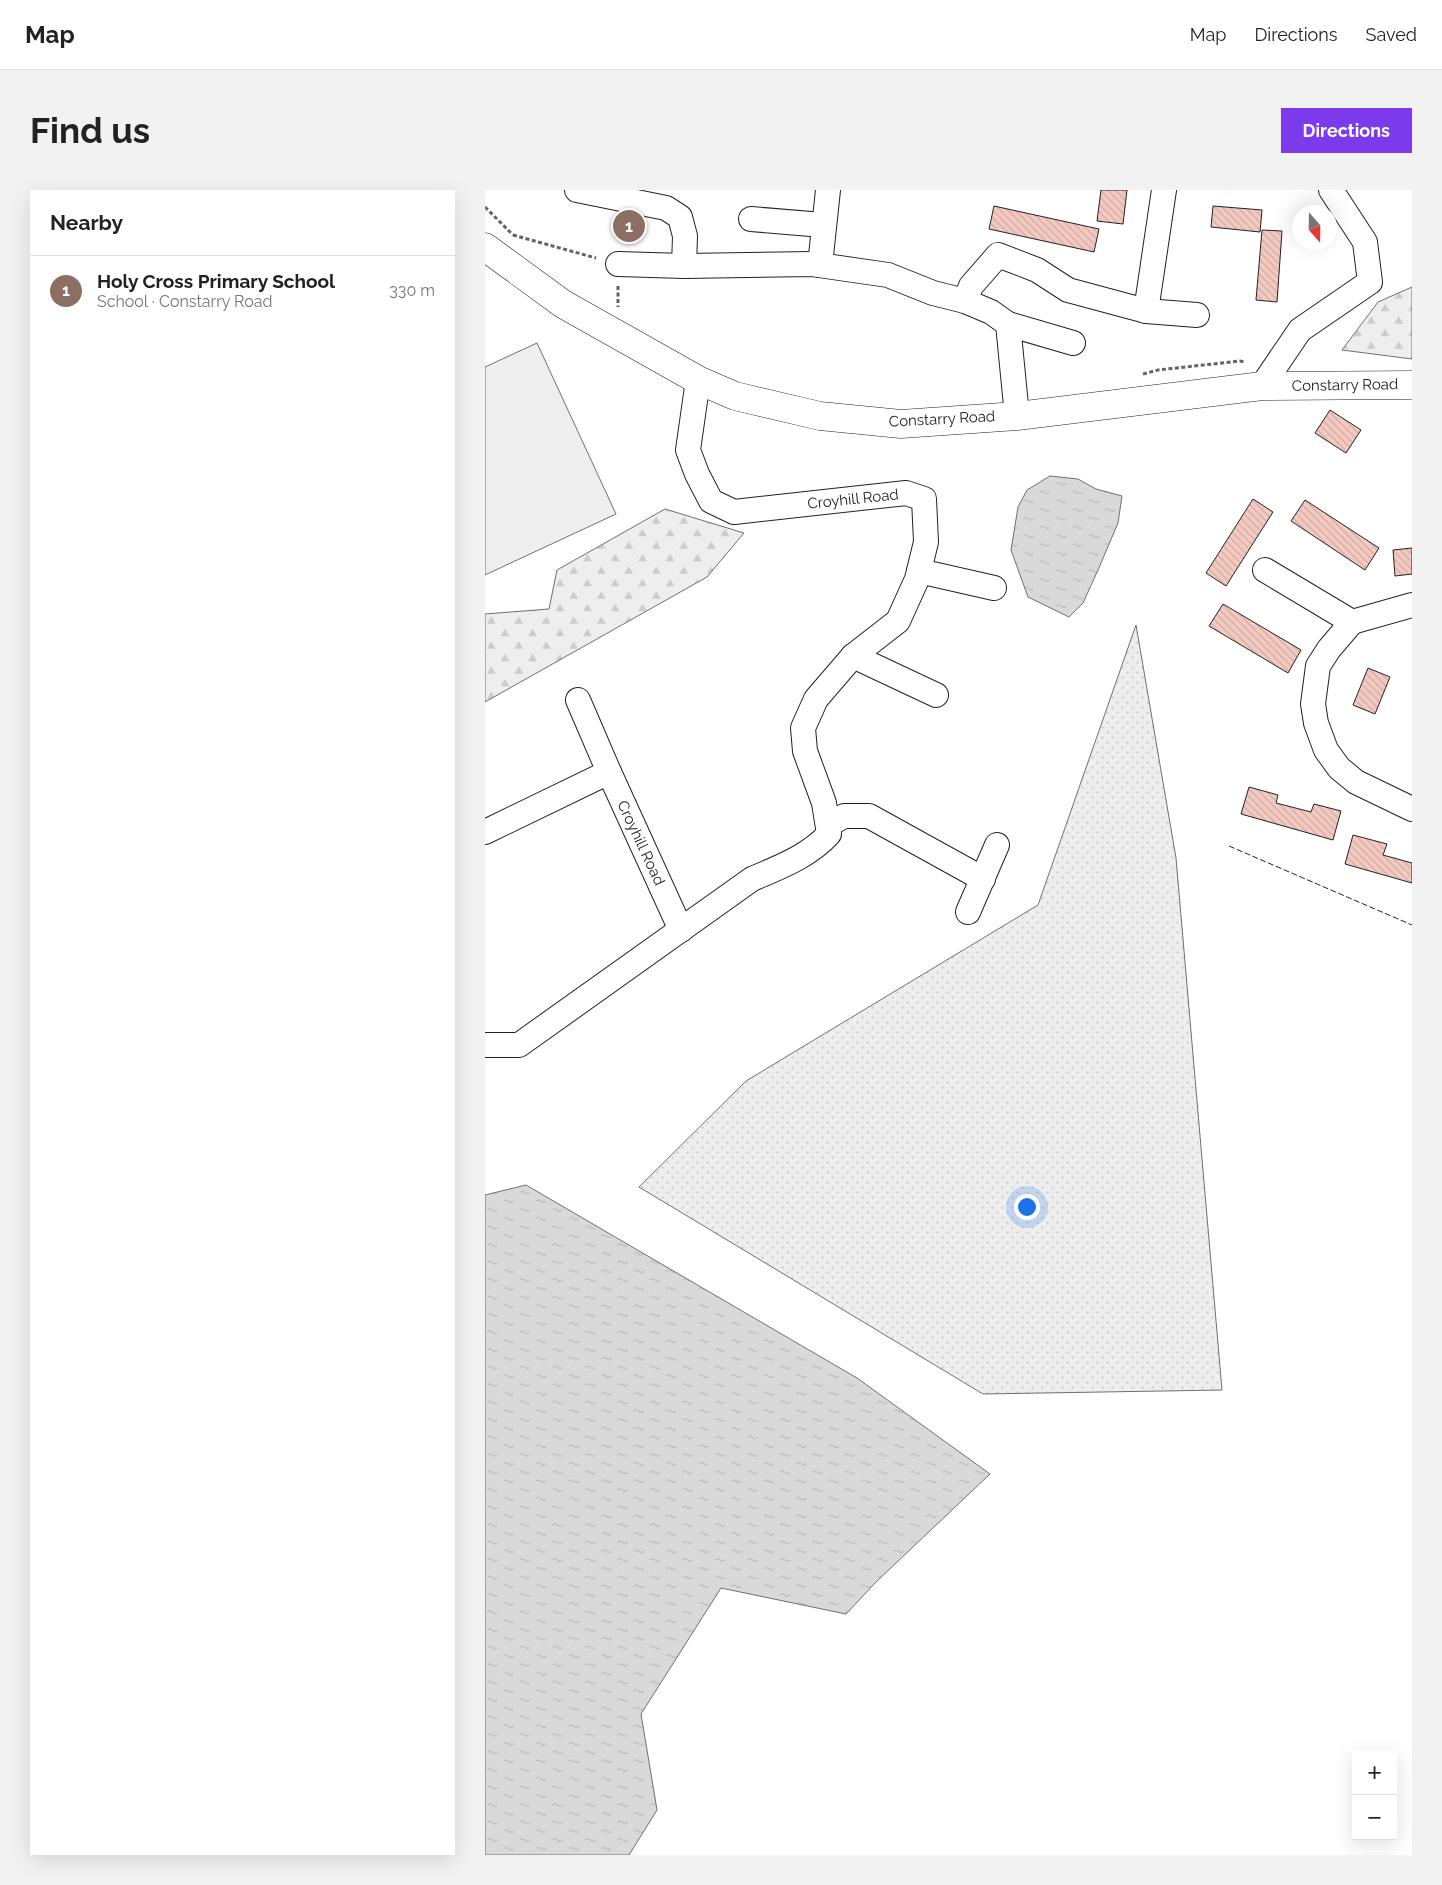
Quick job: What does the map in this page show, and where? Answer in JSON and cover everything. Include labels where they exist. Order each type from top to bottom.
[{"type":"main road","name":"Constarry Road","points":[[485,247],[563,304],[698,380],[735,396],[820,416],[901,424],[1017,416],[1268,378],[1412,385]]},
{"type":"street","points":[[577,190],[666,208],[680,217],[685,236],[684,266]]},
{"type":"street","points":[[820,265],[827,190]]},
{"type":"street","points":[[1146,312],[1164,190]]},
{"type":"street","points":[[1268,378],[1300,330],[1370,282],[1365,242],[1331,190]]},
{"type":"street","points":[[751,219],[823,225]]},
{"type":"street","points":[[965,301],[971,286],[998,255],[1037,270],[1068,290],[1146,312],[1197,315]]},
{"type":"street","points":[[618,264],[684,266],[812,264],[888,275],[933,293],[965,301],[991,312],[1008,324],[1073,342]]},
{"type":"street","points":[[1008,324],[1017,416]]},
{"type":"street","name":"Croyhill Road","points":[[698,380],[688,450],[697,474],[711,501],[734,512],[905,493],[924,499],[926,542],[919,572],[899,621],[853,656],[816,699],[803,728],[805,752],[824,803],[828,825]]},
{"type":"street","points":[[1265,570],[1352,622]]},
{"type":"street","points":[[919,572],[994,588]]},
{"type":"street","points":[[1412,605],[1352,622],[1329,649],[1319,666],[1313,704],[1316,723],[1326,750],[1339,768],[1356,782],[1412,809]]},
{"type":"street","points":[[853,656],[936,695]]},
{"type":"street","name":"Croyhill Road","points":[[578,700],[681,930]]},
{"type":"street","points":[[485,832],[609,772]]},
{"type":"street","points":[[485,1045],[519,1045],[752,879],[783,866],[818,847],[829,834],[828,825],[844,816],[869,816],[983,879]]},
{"type":"street","points":[[968,912],[997,845]]},
{"type":"path","points":[[485,207],[520,241]]},
{"type":"path","points":[[513,235],[618,264],[618,314]]},
{"type":"path","points":[[1140,375],[1158,370],[1240,361],[1268,378]]},
{"type":"green space","points":[[1412,287],[1412,359],[1342,350],[1378,302]]},
{"type":"green space","points":[[537,343],[616,514],[485,575],[485,367]]},
{"type":"green space","points":[[665,509],[744,533],[707,577],[485,702],[485,614],[549,609],[557,570]]},
{"type":"green space","points":[[1136,625],[1176,858],[1222,1390],[983,1394],[639,1187],[746,1081],[1038,905]]},
{"type":"water","points":[[1050,476],[1078,479],[1096,489],[1122,496],[1118,523],[1098,570],[1083,603],[1069,617],[1028,597],[1011,550],[1018,507],[1027,490]]},
{"type":"water","points":[[526,1185],[857,1378],[990,1474],[876,1582],[846,1614],[721,1588],[641,1714],[657,1810],[629,1855],[485,1855],[485,1195]]},
{"type":"building","points":[[1101,190],[1127,190],[1123,224],[1097,221]]},
{"type":"building","points":[[994,206],[1099,229],[1094,252],[989,229]]},
{"type":"building","points":[[1213,206],[1262,210],[1260,232],[1211,227]]},
{"type":"building","points":[[1262,230],[1282,231],[1277,302],[1256,300]]},
{"type":"building","points":[[1330,410],[1361,430],[1346,453],[1315,433]]},
{"type":"building","points":[[1253,499],[1273,512],[1226,586],[1206,573]]},
{"type":"building","points":[[1305,500],[1379,548],[1365,570],[1291,521]]},
{"type":"building","points":[[1412,548],[1412,574],[1395,576],[1393,550]]},
{"type":"building","points":[[1223,604],[1301,650],[1288,673],[1209,626]]},
{"type":"building","points":[[1368,668],[1390,677],[1375,714],[1353,705]]},
{"type":"building","points":[[1249,787],[1278,795],[1276,803],[1311,812],[1314,804],[1341,811],[1333,840],[1241,814]]},
{"type":"building","points":[[1353,835],[1387,844],[1383,855],[1412,863],[1412,883],[1345,864]]},
{"type":"fence","points":[[1229,846],[1412,925]]},
{"type":"place","name":"Holy Cross Primary School","points":[[629,226]]}]
